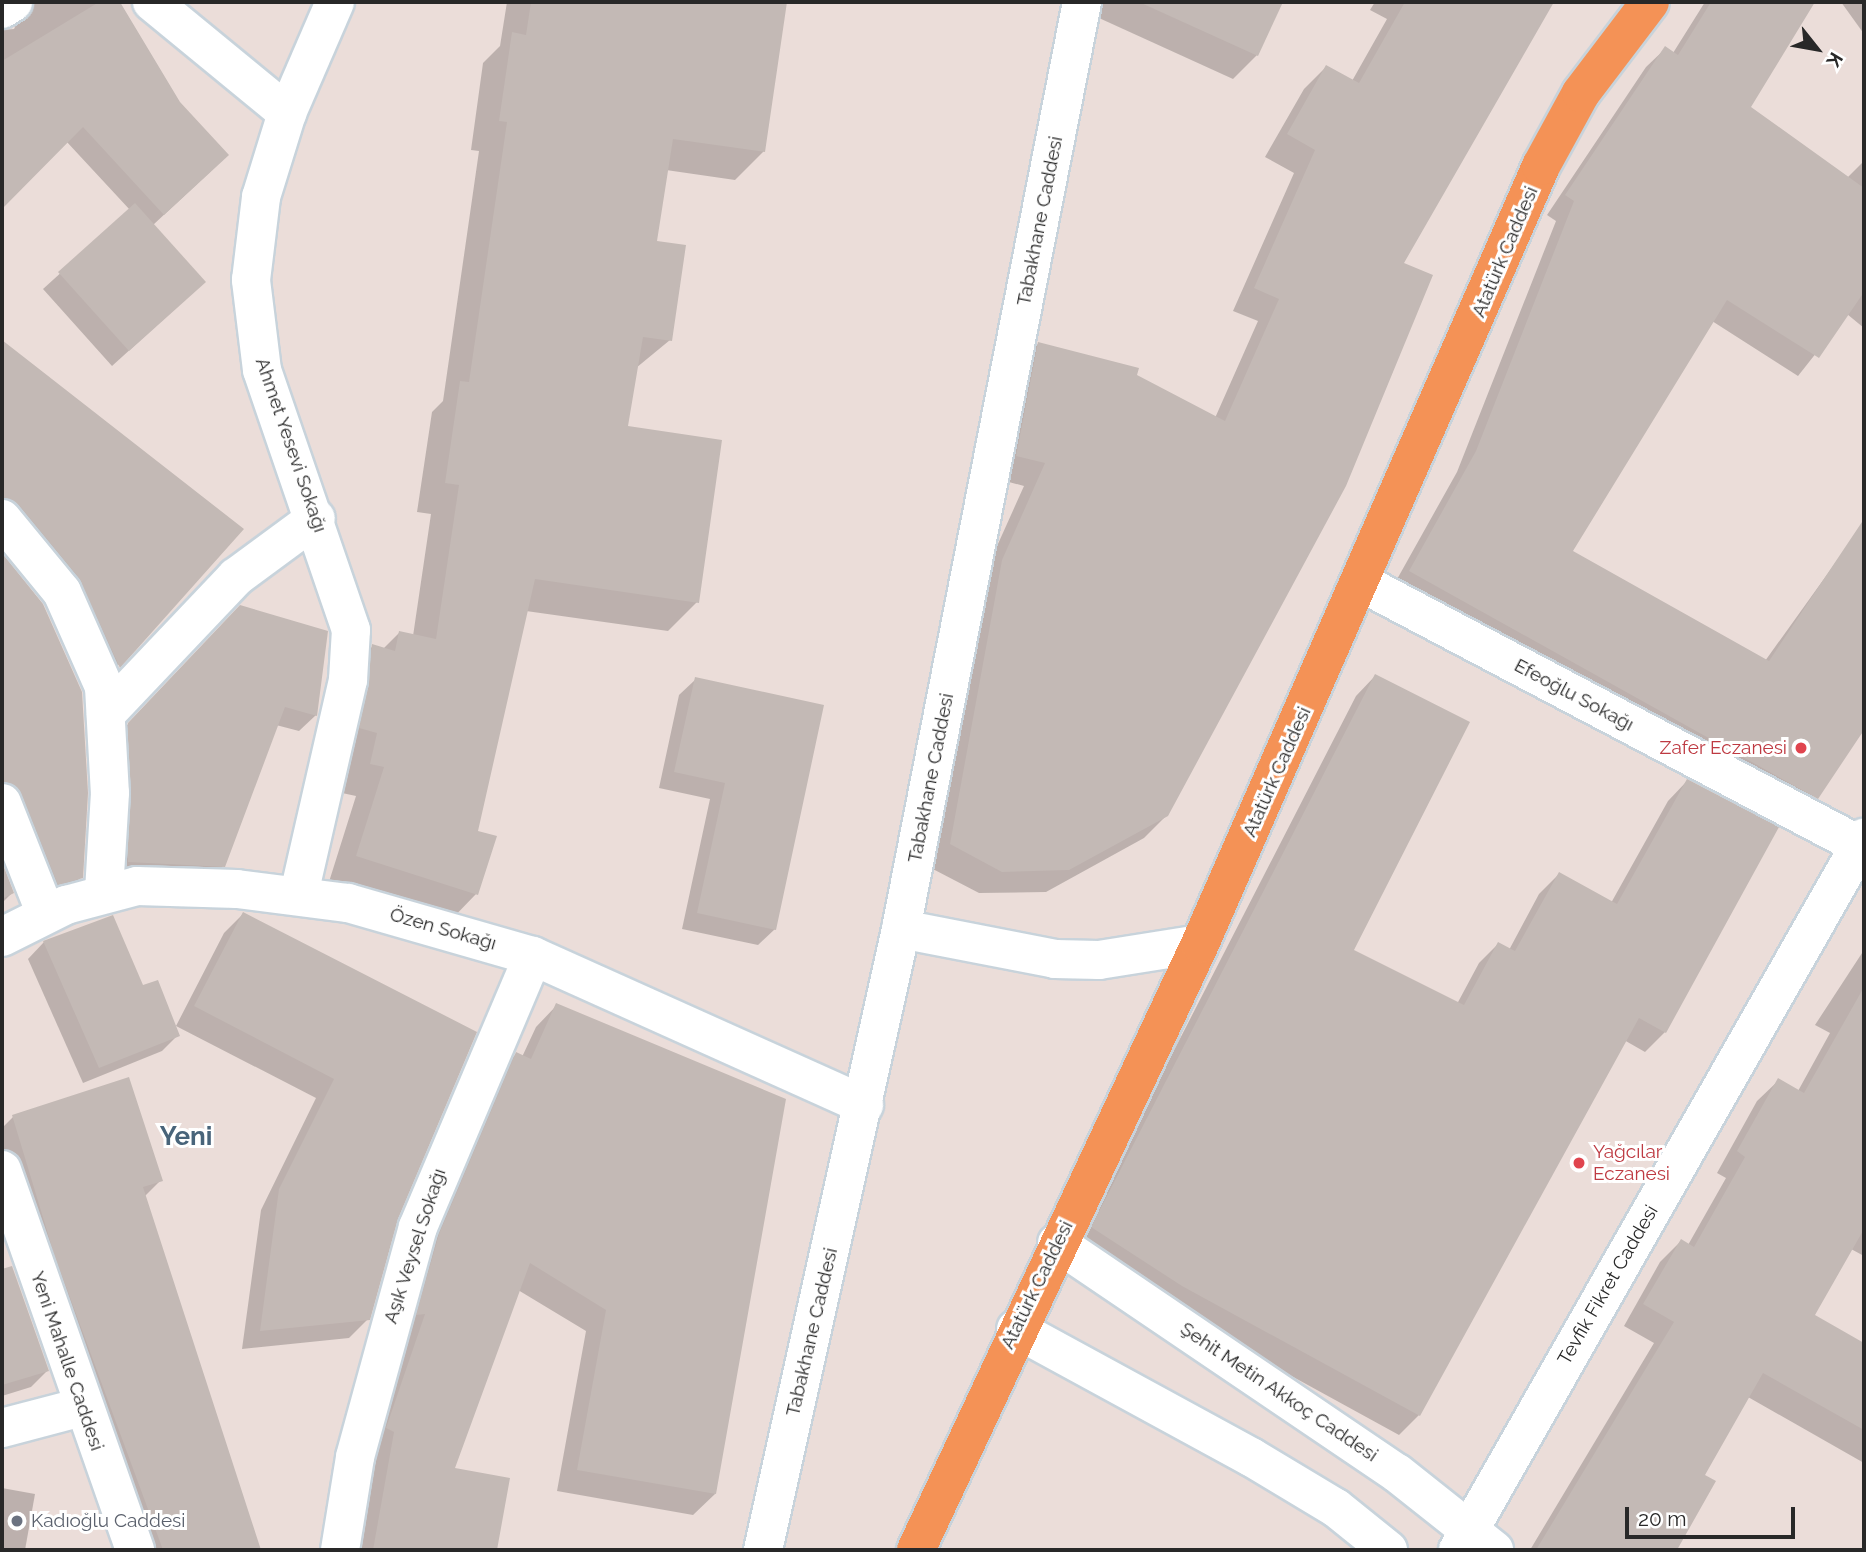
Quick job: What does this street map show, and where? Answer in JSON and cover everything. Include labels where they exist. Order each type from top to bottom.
[{"type":"main road","name":"Atatürk Caddesi","points":[[916,1550],[1016,1329],[1200,944],[1362,583],[1541,166],[1581,93],[1650,2]]},
{"type":"street","points":[[2,9],[13,2]]},
{"type":"street","points":[[152,2],[287,113]]},
{"type":"street","name":"Ahmet Yesevi Sokağı","points":[[299,894],[351,655],[343,596],[262,370],[254,325],[254,239],[287,113],[335,2]]},
{"type":"street","name":"Tabakhane Caddesi","points":[[763,1550],[901,929],[1082,2]]},
{"type":"street","points":[[106,714],[236,577],[316,518]]},
{"type":"street","points":[[2,519],[62,592],[94,659],[106,714],[104,892]]},
{"type":"street","name":"Efeoğlu Sokağı","points":[[1362,583],[1862,842]]},
{"type":"street","points":[[2,803],[46,914]]},
{"type":"street","name":"Tevfik Fikret Caddesi","points":[[1473,1544],[1862,842]]},
{"type":"street","name":"Özen Sokağı","points":[[2,937],[46,914],[104,892],[136,886],[299,894],[437,925],[533,956],[864,1105]]},
{"type":"street","points":[[901,929],[1055,958],[1099,960],[1200,944]]},
{"type":"street","name":"Aşık Veysel Sokağı","points":[[340,1550],[355,1457],[418,1227],[533,956]]},
{"type":"street","name":"Yeni Mahalle Caddesi","points":[[2,1170],[82,1407],[135,1550]]},
{"type":"street","name":"Şehit Metin Akkoç Caddesi","points":[[1057,1243],[1304,1408],[1473,1544]]},
{"type":"street","points":[[1016,1329],[1251,1457],[1336,1508],[1388,1550]]},
{"type":"street","points":[[2,1428],[82,1407]]},
{"type":"building","points":[[99,2],[120,2],[180,102],[229,155],[164,215],[83,127],[2,209],[2,61]]},
{"type":"building","points":[[531,2],[787,2],[765,152],[673,139],[657,241],[686,245],[672,341],[643,337],[628,426],[722,440],[699,603],[535,579],[478,831],[497,836],[478,895],[356,856],[384,767],[370,764],[377,733],[359,728],[372,644],[395,651],[399,631],[436,639],[459,485],[445,483],[460,381],[469,382],[507,122],[499,121],[512,32],[526,35]]},
{"type":"building","points":[[1139,2],[1283,2],[1258,56]]},
{"type":"building","points":[[1405,2],[1554,2],[1404,263],[1433,275],[1346,486],[1168,816],[1069,870],[1002,872],[950,844],[1002,560],[1045,463],[1016,456],[1038,342],[1139,368],[1137,375],[1225,421],[1279,299],[1254,288],[1315,150],[1287,134],[1326,65],[1359,83]]},
{"type":"building","points":[[1711,2],[1815,2],[1751,107],[1864,188],[1864,292],[1819,358],[1727,300],[1573,551],[1769,661],[1864,519],[1864,730],[1818,799],[1409,571],[1476,451],[1574,201],[1565,195],[1665,46],[1678,55]]},
{"type":"building","points":[[135,203],[206,282],[129,351],[58,272]]},
{"type":"building","points":[[2,340],[244,529],[120,668],[79,578],[19,505],[2,498]]},
{"type":"building","points":[[2,553],[43,604],[82,692],[88,793],[83,878],[58,885],[22,795],[2,782]]},
{"type":"building","points":[[240,605],[328,631],[317,716],[285,707],[225,867],[128,862],[128,723]]},
{"type":"building","points":[[1375,674],[1470,722],[1354,950],[1464,1005],[1498,942],[1515,951],[1559,872],[1617,904],[1687,779],[1779,827],[1666,1033],[1639,1018],[1420,1416],[1182,1286],[1091,1227]]},
{"type":"building","points":[[695,677],[824,705],[776,930],[697,913],[725,783],[674,772]]},
{"type":"building","points":[[2,862],[14,893],[2,899]]},
{"type":"building","points":[[243,912],[477,1032],[398,1219],[370,1320],[260,1331],[279,1189],[334,1079],[194,1006]]},
{"type":"building","points":[[113,915],[143,985],[158,980],[180,1036],[99,1068],[43,941]]},
{"type":"building","points":[[1864,987],[1864,1229],[1815,1315],[1864,1343],[1864,1430],[1763,1373],[1705,1475],[1716,1481],[1677,1550],[1536,1550],[1674,1322],[1643,1304],[1681,1239],[1694,1247],[1745,1157],[1737,1151],[1778,1078],[1804,1093]]},
{"type":"building","points":[[556,1003],[786,1099],[716,1494],[577,1470],[606,1310],[530,1263],[455,1468],[510,1478],[497,1550],[373,1550],[394,1432],[386,1428],[425,1314],[416,1315],[439,1234],[516,1052],[531,1059]]},
{"type":"building","points":[[129,1077],[163,1181],[143,1187],[261,1550],[163,1550],[54,1254],[12,1115]]},
{"type":"building","points":[[12,1266],[49,1371],[2,1385],[2,1269]]},
{"type":"place","name":"Zafer Eczanesi","points":[[1801,748]]},
{"type":"place","name":"Yağcılar Eczanesi","points":[[1579,1163]]},
{"type":"place","name":"Kadıoğlu Caddesi","points":[[17,1521]]},
{"type":"district","name":"Yeni","points":[[186,1137]]}]
